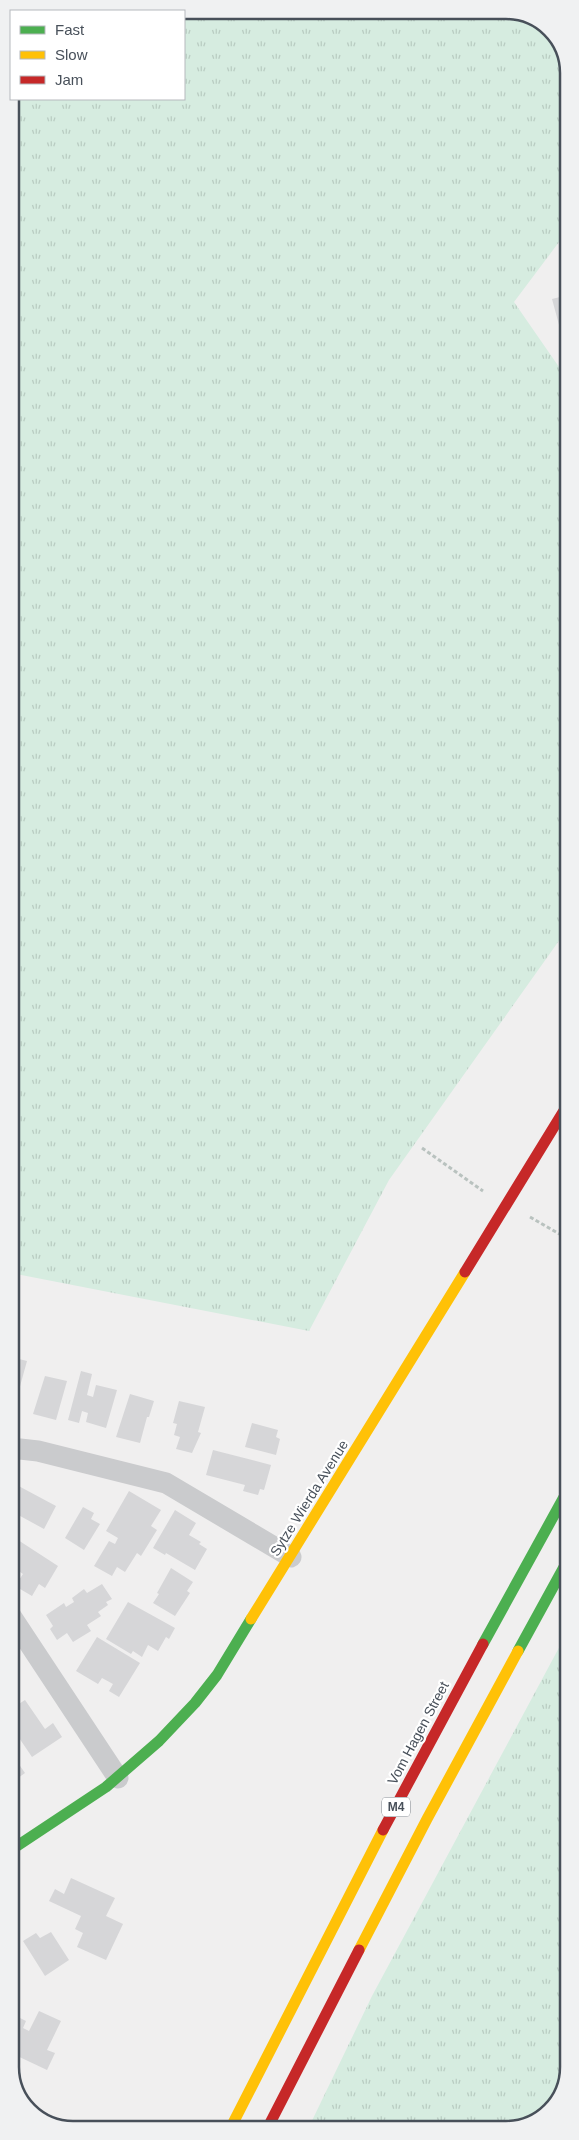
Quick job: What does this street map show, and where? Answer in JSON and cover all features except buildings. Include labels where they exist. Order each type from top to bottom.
[{"type":"main road","name":"Sytze Wierda Avenue","points":[[19,1845],[118,1778],[168,1734],[193,1707],[217,1675],[560,1117]]},
{"type":"main road","name":"Vom Hagen Street","points":[[234,2121],[272,2044],[395,1809],[560,1505]]},
{"type":"main road","name":"M4","points":[[271,2121],[427,1819],[560,1575]]},
{"type":"street","points":[[19,1449],[124,1471],[166,1483],[291,1557]]},
{"type":"street","points":[[19,1628],[118,1778]]},
{"type":"green space","points":[[185,19],[517,20],[536,28],[547,37],[556,52],[560,73],[560,241],[514,302],[560,368],[560,939],[389,1180],[309,1331],[19,1275],[19,100],[185,100]]},
{"type":"green space","points":[[560,1646],[560,2067],[559,2078],[553,2094],[539,2110],[517,2120],[312,2121],[372,1996]]},
{"type":"traffic: fast","points":[[483,1644],[560,1504]]},
{"type":"traffic: fast","points":[[518,1651],[560,1574]]},
{"type":"traffic: fast","points":[[19,1845],[106,1787],[159,1741],[195,1703],[217,1675],[251,1619]]},
{"type":"traffic: slow","points":[[251,1619],[465,1272]]},
{"type":"traffic: slow","points":[[359,1950],[518,1651]]},
{"type":"traffic: slow","points":[[234,2121],[383,1830]]},
{"type":"traffic: jam","points":[[465,1272],[560,1117]]},
{"type":"traffic: jam","points":[[383,1830],[483,1644]]},
{"type":"traffic: jam","points":[[271,2121],[359,1950]]}]
